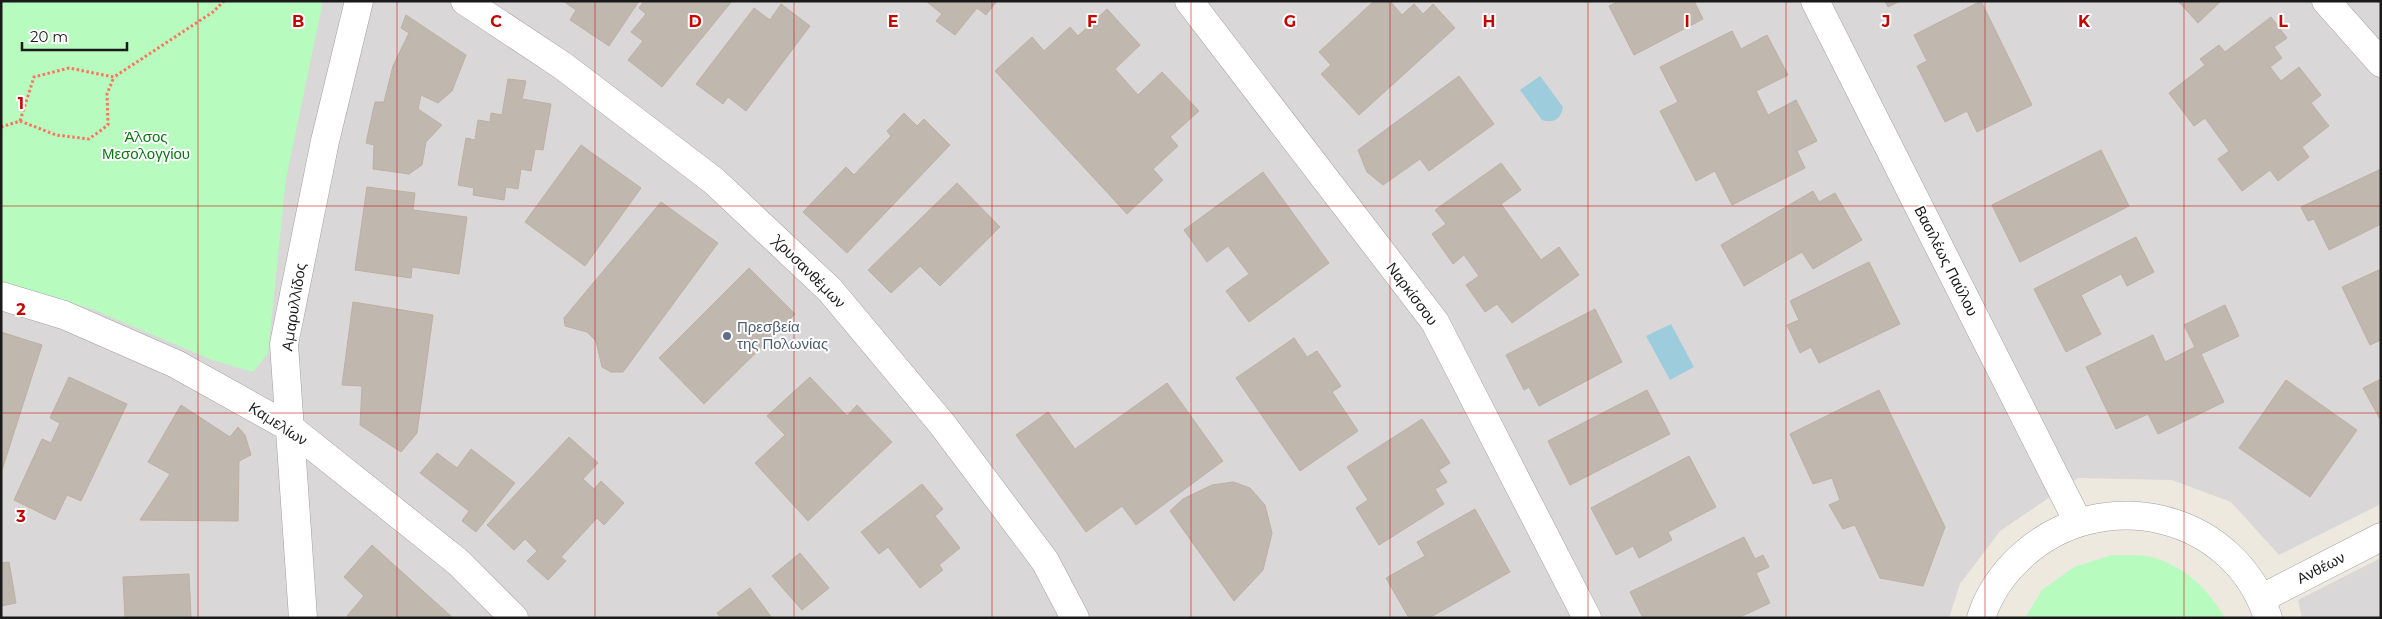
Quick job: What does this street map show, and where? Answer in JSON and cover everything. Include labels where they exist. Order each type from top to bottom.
[{"type":"street","name":"Αμαρυλλίδος","points":[[304,618],[284,344],[325,141],[359,1]]},
{"type":"street","name":"Χρυσανθέμων","points":[[465,1],[563,66],[714,180],[830,290],[942,424],[1045,561],[1075,618]]},
{"type":"street","name":"Ναρκίσσου","points":[[1189,1],[1435,322],[1587,618]]},
{"type":"street","name":"Βασιλέως Παύλου","points":[[1815,1],[2078,522]]},
{"type":"street","points":[[2326,1],[2381,63]]},
{"type":"street","name":"Καμελίων","points":[[1,296],[64,315],[176,364],[289,427],[458,562],[514,618]]},
{"type":"street","points":[[1981,618],[1986,603],[2009,568],[2040,540],[2078,522],[2120,514],[2164,519],[2204,535],[2237,562],[2265,608]]},
{"type":"street","name":"Ανθέων","points":[[2265,608],[2381,538]]},
{"type":"path","points":[[1,127],[20,121],[56,135],[89,139],[108,125],[107,94],[114,77],[213,12],[224,1]]},
{"type":"path","points":[[20,121],[34,77],[69,68],[114,77]]},
{"type":"shaded area","points":[[1,1],[2381,1],[2381,504],[2279,555],[2231,502],[2172,480],[2078,478],[2000,531],[1960,584],[1949,618],[1,618]]},
{"type":"shaded area","points":[[2381,558],[2381,618],[2302,618],[2298,600]]},
{"type":"green space","name":"Άλσος Μεσολογγίου","points":[[1,1],[323,1],[286,179],[268,353],[253,372],[212,360],[92,309],[1,283]]},
{"type":"green space","points":[[2112,555],[2146,556],[2175,566],[2203,588],[2225,618],[2025,618],[2042,590],[2074,567]]},
{"type":"water","points":[[1540,76],[1563,107],[1560,115],[1553,121],[1542,120],[1520,90]]},
{"type":"water","points":[[1671,324],[1694,367],[1670,380],[1646,336]]},
{"type":"building","points":[[563,1],[639,1],[609,46],[570,20],[576,10]]},
{"type":"building","points":[[644,1],[732,1],[662,87],[628,60],[643,41],[631,32],[646,14],[639,8]]},
{"type":"building","points":[[926,1],[997,1],[986,15],[977,8],[955,35],[936,21],[942,14]]},
{"type":"building","points":[[1374,1],[1390,1],[1402,15],[1414,4],[1423,14],[1433,4],[1455,28],[1359,115],[1321,74],[1331,65],[1319,52]]},
{"type":"building","points":[[1619,1],[1694,1],[1703,19],[1634,55],[1609,6]]},
{"type":"building","points":[[1885,1],[1900,1],[1888,7]]},
{"type":"building","points":[[1981,1],[2032,105],[1977,132],[1967,111],[1945,122],[1917,66],[1927,61],[1914,35]]},
{"type":"building","points":[[2178,1],[2221,1],[2198,23]]},
{"type":"building","points":[[781,4],[810,26],[746,111],[728,97],[723,104],[696,84],[754,8],[770,20]]},
{"type":"building","points":[[1107,9],[1140,45],[1115,69],[1138,95],[1162,72],[1199,111],[1170,137],[1178,146],[1153,169],[1163,180],[1127,214],[995,71],[1032,37],[1044,51],[1070,27],[1078,36]]},
{"type":"building","points":[[406,15],[466,55],[452,91],[438,103],[421,95],[418,109],[442,125],[426,142],[422,165],[409,174],[373,169],[374,145],[366,143],[375,102],[384,102],[393,66],[409,33],[401,28]]},
{"type":"building","points":[[2271,17],[2287,38],[2274,47],[2282,58],[2270,67],[2281,81],[2299,67],[2321,95],[2311,103],[2329,126],[2302,147],[2309,157],[2278,181],[2270,170],[2242,191],[2218,159],[2229,151],[2205,118],[2194,126],[2169,93],[2205,65],[2200,59],[2219,45],[2225,52]]},
{"type":"building","points":[[1732,31],[1741,49],[1767,35],[1788,75],[1756,91],[1768,115],[1796,100],[1817,141],[1797,151],[1805,168],[1732,205],[1715,171],[1696,181],[1660,111],[1678,102],[1660,67]]},
{"type":"building","points":[[1459,76],[1494,124],[1429,171],[1420,159],[1383,185],[1367,172],[1358,150]]},
{"type":"building","points":[[508,79],[526,81],[522,99],[551,104],[543,150],[535,149],[531,171],[521,169],[518,189],[506,187],[504,200],[473,195],[474,188],[458,185],[466,138],[475,140],[478,120],[490,122],[491,113],[502,115]]},
{"type":"building","points":[[904,113],[917,126],[924,119],[950,145],[847,253],[803,212],[846,167],[854,175],[891,136],[887,131]]},
{"type":"building","points":[[581,145],[641,188],[585,266],[525,222]]},
{"type":"building","points":[[2101,150],[2129,206],[2020,262],[1992,205]]},
{"type":"building","points":[[1501,163],[1521,190],[1501,204],[1541,260],[1559,247],[1579,275],[1512,323],[1497,304],[1485,312],[1466,285],[1479,276],[1464,255],[1453,264],[1432,234],[1446,224],[1435,210]]},
{"type":"building","points":[[2381,169],[2381,224],[2329,250],[2314,219],[2308,221],[2301,207]]},
{"type":"building","points":[[1263,172],[1329,263],[1249,322],[1226,291],[1249,274],[1228,246],[1207,262],[1184,230]]},
{"type":"building","points":[[957,183],[1000,227],[940,286],[920,266],[891,293],[868,270]]},
{"type":"building","points":[[367,187],[415,193],[413,210],[467,217],[459,274],[412,267],[411,278],[355,270]]},
{"type":"building","points":[[1813,191],[1819,202],[1835,193],[1862,240],[1813,269],[1802,252],[1744,286],[1721,245]]},
{"type":"building","points":[[661,202],[718,243],[623,372],[611,372],[602,367],[596,341],[587,332],[565,326],[564,318]]},
{"type":"building","points":[[2136,237],[2154,272],[2127,286],[2121,274],[2081,295],[2101,334],[2066,352],[2034,289]]},
{"type":"building","points":[[1869,262],[1900,324],[1819,363],[1811,347],[1800,353],[1787,325],[1799,320],[1790,301]]},
{"type":"building","name":"Πρεσβεία της Πολωνίας","points":[[749,268],[795,314],[704,404],[659,358]]},
{"type":"building","points":[[2381,269],[2381,340],[2370,345],[2342,287]]},
{"type":"building","points":[[353,302],[433,315],[417,433],[401,452],[360,425],[362,386],[342,385]]},
{"type":"building","points":[[2225,305],[2239,336],[2201,354],[2224,402],[2158,434],[2148,414],[2116,429],[2086,367],[2153,335],[2165,362],[2195,347],[2184,325]]},
{"type":"building","points":[[1595,309],[1622,362],[1539,406],[1529,387],[1524,390],[1506,355]]},
{"type":"building","points":[[1,332],[42,345],[1,473]]},
{"type":"building","points":[[1294,338],[1307,357],[1317,351],[1341,386],[1332,392],[1358,431],[1300,471],[1236,378]]},
{"type":"building","points":[[69,377],[127,404],[81,501],[67,495],[55,520],[14,500],[42,439],[51,443],[60,423],[50,418]]},
{"type":"building","points":[[810,377],[847,416],[857,405],[892,442],[808,521],[755,463],[785,435],[767,416]]},
{"type":"building","points":[[2381,379],[2381,421],[2363,388]]},
{"type":"building","points":[[2286,380],[2357,430],[2310,497],[2239,448]]},
{"type":"building","points":[[1167,383],[1223,461],[1136,525],[1122,506],[1086,532],[1016,435],[1048,412],[1075,449]]},
{"type":"building","points":[[1647,390],[1670,434],[1570,485],[1548,441]]},
{"type":"building","points":[[1879,390],[1945,527],[1923,586],[1880,578],[1855,525],[1843,529],[1829,505],[1840,500],[1832,478],[1813,484],[1790,434]]},
{"type":"building","points":[[181,405],[230,437],[238,427],[245,435],[251,455],[239,461],[238,521],[140,520],[170,474],[148,462]]},
{"type":"building","points":[[1422,419],[1450,463],[1439,470],[1447,482],[1435,489],[1444,504],[1379,545],[1356,508],[1368,500],[1347,467]]},
{"type":"building","points":[[569,437],[598,463],[583,479],[594,489],[601,481],[624,503],[604,525],[597,518],[561,557],[566,561],[548,580],[527,561],[537,551],[525,539],[514,550],[487,525]]},
{"type":"building","points":[[471,449],[515,483],[476,532],[462,521],[469,511],[420,473],[437,453],[457,468]]},
{"type":"building","points":[[1689,456],[1716,507],[1668,532],[1672,540],[1639,558],[1633,546],[1616,555],[1591,508]]},
{"type":"building","points":[[1233,482],[1250,488],[1265,505],[1272,533],[1263,570],[1234,601],[1170,511],[1183,499],[1212,485]]},
{"type":"building","points":[[922,484],[943,509],[935,516],[960,548],[939,565],[943,570],[920,588],[888,547],[879,554],[861,532]]},
{"type":"building","points":[[1475,509],[1510,572],[1429,618],[1409,618],[1386,578],[1425,556],[1417,542]]},
{"type":"building","points":[[1744,537],[1755,559],[1763,555],[1769,567],[1756,573],[1770,603],[1738,618],[1643,618],[1630,592]]},
{"type":"building","points":[[372,545],[453,618],[349,618],[347,616],[364,596],[344,577]]},
{"type":"building","points":[[800,553],[829,588],[802,610],[772,576]]},
{"type":"building","points":[[9,562],[16,603],[1,606],[1,563]]},
{"type":"building","points":[[189,574],[191,618],[125,618],[123,577]]},
{"type":"building","points":[[750,588],[772,618],[721,618],[717,613]]},
{"type":"place","name":"Πρεσβεία της Πολωνίας","points":[[727,336]]}]
